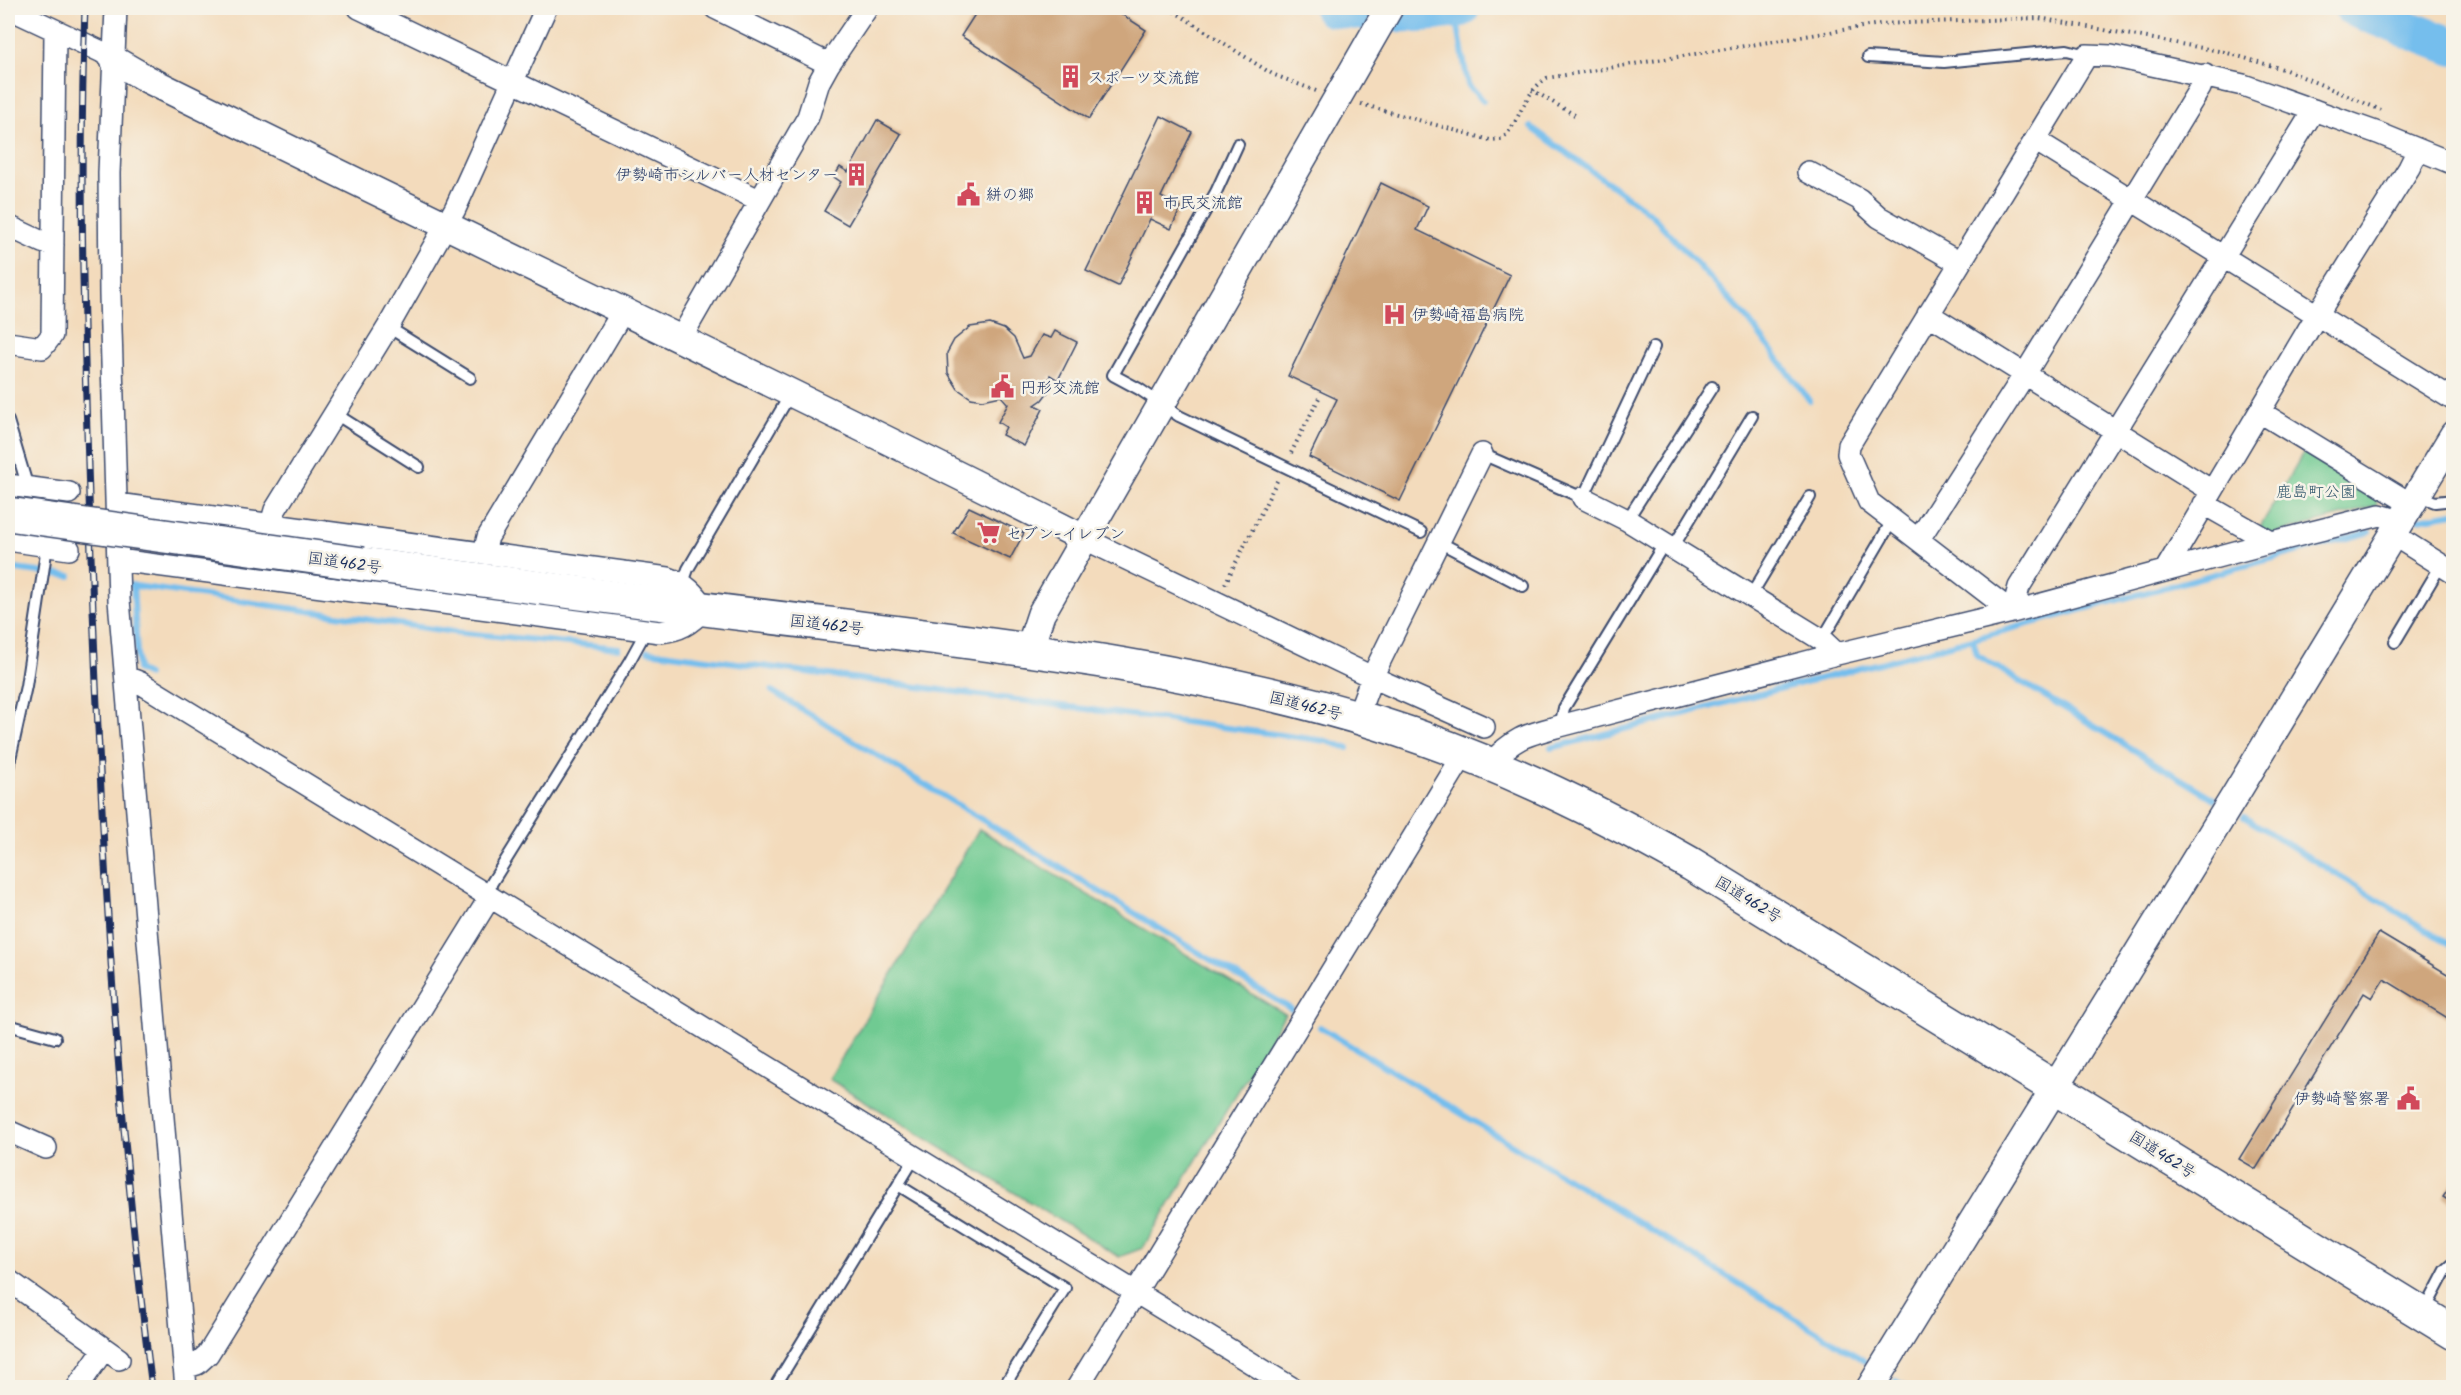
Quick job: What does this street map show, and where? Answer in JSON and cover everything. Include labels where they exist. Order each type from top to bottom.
[{"type":"highway","name":"国道462号","points":[[8,514],[363,564],[1029,650],[1244,689],[1357,717],[1477,759],[1582,805],[1682,859],[2454,1333]]},
{"type":"street","points":[[8,8],[102,52],[147,79],[445,227],[681,338],[1216,603],[1484,727]]},
{"type":"street","points":[[116,8],[109,173],[110,295],[119,600],[185,1378]]},
{"type":"street","points":[[359,8],[759,200]]},
{"type":"street","points":[[272,525],[275,510],[388,327],[445,227],[546,8]]},
{"type":"street","points":[[715,8],[828,64]]},
{"type":"street","points":[[681,338],[808,117],[819,82],[828,64],[867,8]]},
{"type":"street","points":[[1029,650],[1041,614],[1162,404],[1331,91],[1389,8]]},
{"type":"street","points":[[8,343],[42,348],[52,335],[56,31]]},
{"type":"street","points":[[2012,612],[1869,502],[1848,454],[1849,445],[2087,55],[2111,56],[2243,85],[2454,164]]},
{"type":"street","points":[[1919,539],[2025,374],[2200,88],[2205,75]]},
{"type":"street","points":[[2012,612],[2019,586],[2314,110]]},
{"type":"street","points":[[2036,140],[2454,400]]},
{"type":"street","points":[[2166,569],[2418,150]]},
{"type":"street","points":[[1808,172],[1859,200],[1879,217],[1960,263]]},
{"type":"street","points":[[8,226],[53,245]]},
{"type":"street","points":[[484,552],[488,537],[623,311]]},
{"type":"street","points":[[1928,314],[2115,430],[2271,542]]},
{"type":"street","points":[[2260,412],[2405,513],[2447,569]]},
{"type":"street","points":[[1870,1388],[2234,798],[2454,434]]},
{"type":"street","points":[[1357,717],[1430,537],[1482,453]]},
{"type":"street","points":[[8,485],[69,493]]},
{"type":"street","points":[[28,488],[42,549]]},
{"type":"street","points":[[1583,498],[1627,520],[1830,647]]},
{"type":"street","points":[[117,504],[668,578],[683,583],[697,597],[704,609],[690,623],[680,628],[660,632],[646,631],[118,560]]},
{"type":"street","points":[[1077,1388],[1136,1291],[1477,759],[1503,749],[1518,738],[1830,647],[2012,612],[2271,542],[2380,516],[2405,513]]},
{"type":"street","points":[[8,540],[42,549],[69,549]]},
{"type":"street","points":[[126,677],[139,682],[1292,1388]]},
{"type":"street","points":[[185,1378],[208,1353],[490,897]]},
{"type":"street","points":[[8,1131],[46,1148]]},
{"type":"street","points":[[8,1280],[111,1354],[76,1388]]},
{"type":"lane","points":[[1868,57],[1944,62],[2067,50],[2087,55]]},
{"type":"lane","points":[[1238,144],[1216,192],[1113,375],[1179,416],[1430,537],[1523,586]]},
{"type":"lane","points":[[388,327],[470,378]]},
{"type":"lane","points":[[1482,453],[1583,498],[1653,347]]},
{"type":"lane","points":[[1627,520],[1712,387]]},
{"type":"lane","points":[[683,583],[688,569],[791,393]]},
{"type":"lane","points":[[334,413],[419,466]]},
{"type":"lane","points":[[1560,726],[1564,708],[1752,416]]},
{"type":"lane","points":[[8,421],[28,488]]},
{"type":"lane","points":[[1750,597],[1810,496]]},
{"type":"lane","points":[[2405,513],[2429,501],[2454,500]]},
{"type":"lane","points":[[1830,647],[1892,520]]},
{"type":"lane","points":[[8,768],[26,686],[41,587],[42,549]]},
{"type":"lane","points":[[2395,642],[2447,569]]},
{"type":"lane","points":[[490,897],[491,884],[646,631]]},
{"type":"lane","points":[[8,1025],[55,1038]]},
{"type":"lane","points":[[774,1388],[915,1157]]},
{"type":"lane","points":[[898,1185],[1065,1288],[1003,1388]]},
{"type":"lane","points":[[2422,1315],[2446,1270],[2454,1263]]},
{"type":"path","points":[[1169,8],[1272,74],[1331,91]]},
{"type":"path","points":[[1532,90],[1578,117]]},
{"type":"path","points":[[1216,603],[1319,398]]},
{"type":"green space","name":"鹿島町公園","points":[[2305,450],[2378,492],[2377,506],[2270,535],[2259,529]]},
{"type":"green space","points":[[979,829],[1285,1014],[1143,1248],[1119,1257],[829,1079]]},
{"type":"building","name":"スポーツ交流館","points":[[979,8],[1112,8],[1146,30],[1089,119],[961,36]]},
{"type":"building","name":"市民交流館","points":[[1161,116],[1192,132],[1161,197],[1181,207],[1171,229],[1150,219],[1118,286],[1086,271]]},
{"type":"building","name":"伊勢崎市シルバー人材センター","points":[[877,120],[901,134],[848,225],[824,211],[841,182],[834,177],[840,167],[848,172]]},
{"type":"building","points":[[1381,183],[1428,206],[1417,230],[1510,275],[1400,501],[1309,457],[1337,399],[1288,376]]},
{"type":"building","name":"円形交流館","points":[[990,324],[1004,329],[1014,338],[1023,358],[1030,356],[1042,335],[1051,338],[1055,331],[1077,342],[1058,380],[1050,375],[1048,392],[1035,405],[1043,409],[1024,446],[1002,435],[1006,427],[998,422],[1008,404],[1001,396],[983,400],[971,398],[958,389],[948,373],[947,353],[954,340],[970,327]]},
{"type":"building","name":"セブン-イレブン","points":[[969,507],[1024,533],[1010,559],[953,533]]},
{"type":"building","points":[[2379,933],[2454,978],[2454,1022],[2384,979],[2372,998],[2364,993],[2256,1169],[2239,1159]]},
{"type":"building","points":[[2454,1181],[2454,1204],[2443,1197]]},
{"type":"waterway","points":[[1332,8],[1397,13],[1461,8]]},
{"type":"waterway","points":[[2353,8],[2454,47]]},
{"type":"waterway","points":[[1455,9],[1468,85],[1483,101]]},
{"type":"waterway","points":[[1531,127],[1651,214],[1746,317],[1810,401]]},
{"type":"waterway","points":[[2418,519],[2454,513]]},
{"type":"waterway","points":[[1551,748],[1973,639],[2370,532]]},
{"type":"waterway","points":[[8,568],[70,576]]},
{"type":"waterway","points":[[129,585],[454,632],[619,648]]},
{"type":"waterway","points":[[133,585],[138,670],[147,675]]},
{"type":"waterway","points":[[1973,639],[1977,655],[2214,799]]},
{"type":"waterway","points":[[648,651],[1326,741],[1348,748]]},
{"type":"waterway","points":[[772,691],[1291,1009]]},
{"type":"waterway","points":[[2244,817],[2454,947]]},
{"type":"waterway","points":[[1320,1027],[1865,1361]]},
{"type":"waterway","points":[[1896,1381],[1907,1388]]},
{"type":"railway","points":[[85,8],[82,145],[83,282],[91,556],[105,869],[129,1181],[152,1388]]},
{"type":"place","name":"スポーツ交流館","points":[[1070,77]]},
{"type":"place","name":"伊勢崎市シルバー人材センター","points":[[856,174]]},
{"type":"place","name":"絣の郷","points":[[968,194]]},
{"type":"place","name":"市民交流館","points":[[1145,202]]},
{"type":"place","name":"伊勢崎福島病院","points":[[1394,314]]},
{"type":"place","name":"円形交流館","points":[[1002,387]]},
{"type":"place","name":"セブン-イレブン","points":[[988,533]]},
{"type":"place","name":"伊勢崎警察署","points":[[2408,1098]]}]
